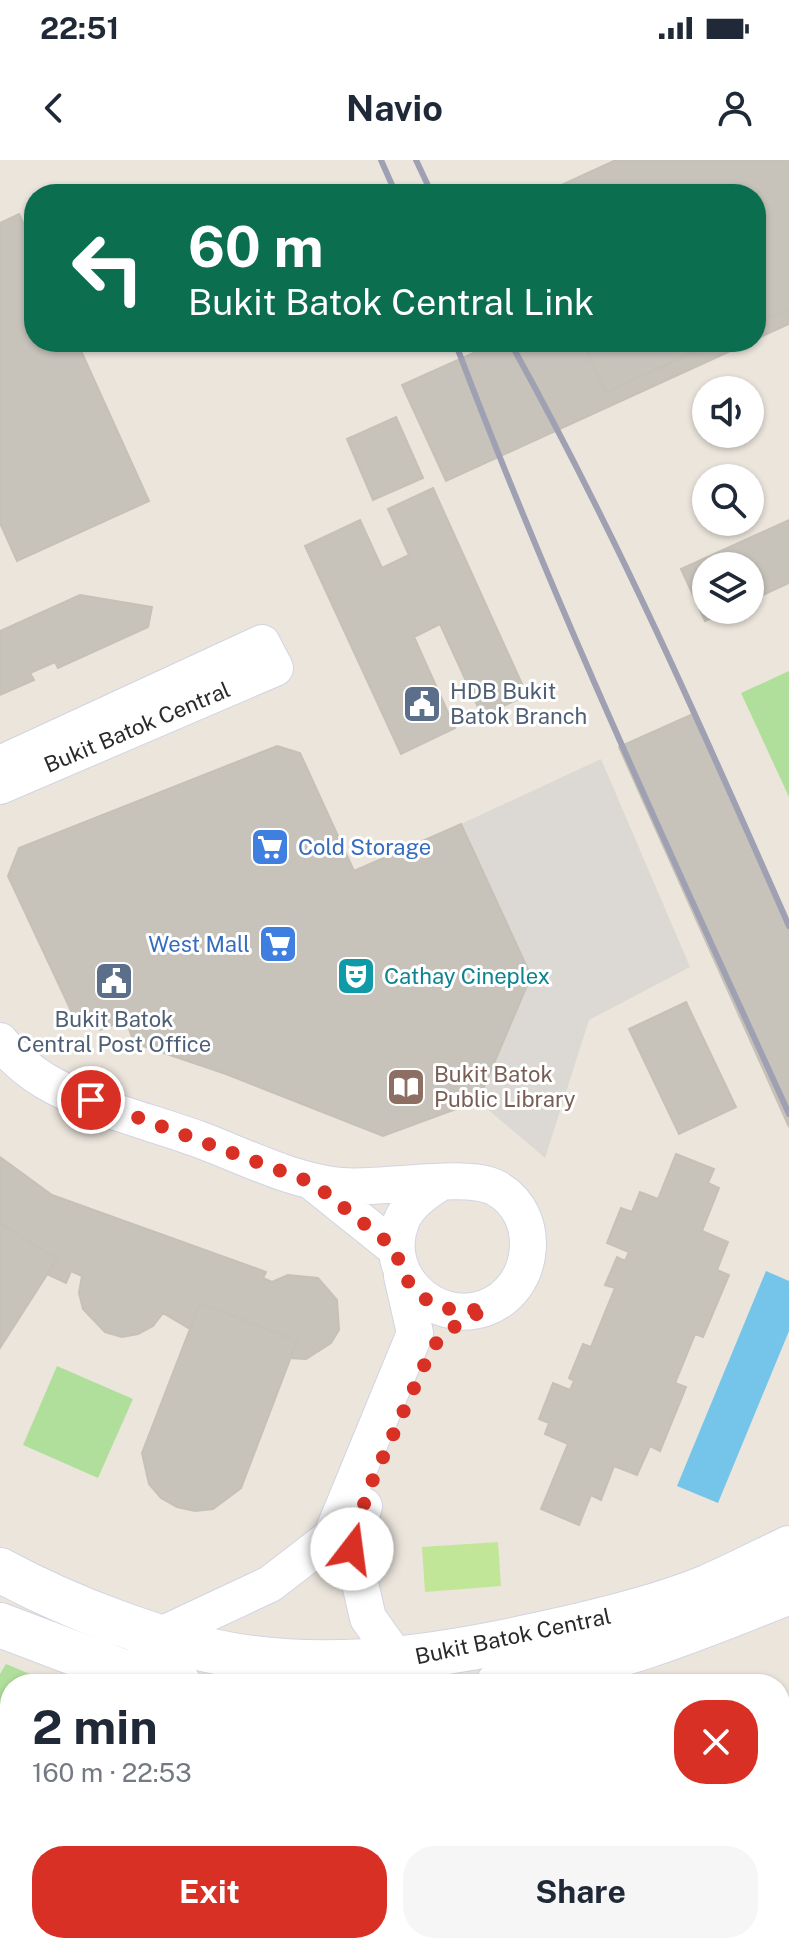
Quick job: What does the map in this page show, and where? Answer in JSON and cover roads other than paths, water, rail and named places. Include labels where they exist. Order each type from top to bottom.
[{"type":"main road","name":"Bukit Batok Central","points":[[0,1570],[29,1586],[159,1636],[249,1657],[342,1663],[469,1650],[606,1619],[705,1588],[789,1548]]},
{"type":"main road","name":"Bukit Batok Central","points":[[555,1674],[667,1642],[789,1592]]},
{"type":"main road","points":[[0,1625],[134,1674]]},
{"type":"street","name":"Bukit Batok Central","points":[[0,764],[269,656],[0,786]]},
{"type":"street","points":[[0,1041],[46,1082],[313,1183],[372,1188],[438,1184],[458,1179],[479,1180],[498,1189],[514,1202],[526,1224],[529,1249],[523,1274],[508,1294],[444,1333],[431,1350],[367,1493],[352,1549],[368,1618],[397,1659]]},
{"type":"street","points":[[313,1183],[398,1257],[409,1285],[424,1300],[444,1310],[465,1312],[487,1308]]},
{"type":"street","points":[[159,1636],[270,1584],[331,1537],[415,1333],[398,1257],[401,1222],[416,1199],[438,1184]]},
{"type":"water","points":[[766,1271],[789,1281],[789,1331],[718,1503],[677,1486]]},
{"type":"railway","points":[[381,160],[392,184]]},
{"type":"railway","points":[[416,160],[427,184]]},
{"type":"railway","points":[[459,352],[574,635],[789,1114]]},
{"type":"railway","points":[[515,352],[621,558],[789,926]]},
{"type":"place","name":"HDB Bukit Batok Branch","points":[[422,704]]},
{"type":"place","name":"Cold Storage","points":[[270,847]]},
{"type":"place","name":"West Mall","points":[[278,944]]},
{"type":"place","name":"Cathay Cineplex","points":[[356,976]]},
{"type":"place","name":"Bukit Batok Central Post Office","points":[[114,981]]},
{"type":"place","name":"Bukit Batok Public Library","points":[[406,1087]]}]
